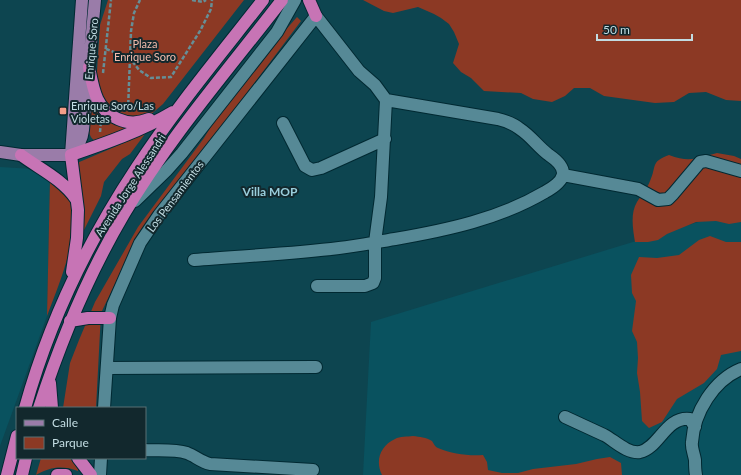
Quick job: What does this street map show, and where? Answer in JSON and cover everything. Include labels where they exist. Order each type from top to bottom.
[{"type":"highway","name":"Avenida Jorge Alessandri","points":[[25,407],[39,364],[67,293],[92,242],[121,191],[178,109],[263,0]]},
{"type":"highway","name":"Avenida Jorge Alessandri","points":[[40,407],[50,375],[70,321],[98,260],[129,206],[184,126],[282,0]]},
{"type":"highway","points":[[309,0],[316,16]]},
{"type":"highway","points":[[89,67],[93,88],[98,101],[102,108],[111,116],[133,123],[141,122],[178,109]]},
{"type":"highway","points":[[67,293],[75,256],[78,210],[71,155],[142,129],[178,109]]},
{"type":"highway","points":[[21,155],[56,178],[68,188],[76,199]]},
{"type":"highway","points":[[70,321],[88,318],[110,318]]},
{"type":"highway","points":[[50,375],[50,398],[52,407]]},
{"type":"highway","points":[[7,475],[16,440]]},
{"type":"highway","points":[[22,475],[26,459]]},
{"type":"highway","points":[[79,459],[91,475]]},
{"type":"highway","points":[[57,475],[66,475]]},
{"type":"main road","name":"Enrique Soro","points":[[71,155],[82,0]]},
{"type":"main road","name":"Enrique Soro","points":[[71,155],[82,139],[96,0]]},
{"type":"main road","points":[[0,152],[21,155],[71,155]]},
{"type":"street","points":[[129,206],[166,171],[182,153],[277,32],[295,0]]},
{"type":"street","points":[[316,16],[359,71],[375,85],[386,100],[382,197],[375,242],[375,278],[373,283],[365,286],[317,286]]},
{"type":"street","name":"Los Pensamientos","points":[[104,407],[110,318],[119,290],[140,243],[148,230],[316,16]]},
{"type":"street","points":[[194,260],[338,248],[426,234],[488,218],[534,198],[558,184],[563,176],[562,167],[559,162],[541,148],[524,131],[512,124],[498,119],[386,100]]},
{"type":"street","points":[[283,123],[305,166],[312,170],[321,168],[384,139]]},
{"type":"street","points":[[563,176],[638,189],[658,200],[668,199],[700,162],[706,161],[741,171]]},
{"type":"street","points":[[107,368],[316,367]]},
{"type":"street","points":[[696,475],[692,442],[699,413],[712,390],[731,373],[741,369]]},
{"type":"street","points":[[565,417],[606,436],[620,447],[639,452],[647,449],[675,422],[683,418],[690,419],[695,426]]},
{"type":"street","points":[[146,450],[180,451],[210,464],[313,470]]},
{"type":"street","points":[[100,475],[101,459]]},
{"type":"path","points":[[103,75],[111,0]]},
{"type":"path","points":[[123,110],[128,113],[131,31],[134,13],[140,0]]},
{"type":"path","points":[[192,0],[203,2],[206,0]]},
{"type":"path","points":[[106,49],[130,58],[139,70],[151,78],[171,78],[209,15],[212,0]]},
{"type":"shaded area","points":[[0,167],[34,169],[50,178],[47,316],[0,446]]},
{"type":"shaded area","points":[[741,209],[741,475],[363,475],[371,322]]},
{"type":"green space","name":"Plaza Enrique Soro","points":[[108,0],[244,0],[163,104],[149,116],[128,118],[111,110],[96,86],[100,25]]},
{"type":"green space","points":[[363,0],[741,0],[741,101],[726,100],[706,92],[689,93],[674,102],[655,103],[604,96],[590,88],[574,88],[565,96],[552,102],[533,99],[521,93],[484,91],[471,78],[461,72],[453,63],[459,44],[449,24],[434,14],[418,7],[393,13],[384,11]]},
{"type":"green space","points":[[297,17],[301,21],[136,240],[101,313],[96,407],[63,407],[70,363],[95,302],[138,227],[204,138],[224,105],[260,59]]},
{"type":"green space","points":[[91,105],[107,120],[117,125],[131,128],[96,141],[92,139],[89,130]]},
{"type":"green space","points":[[145,134],[130,154],[122,159],[104,182],[101,196],[81,236],[77,163]]},
{"type":"green space","points":[[717,153],[734,156],[741,159],[741,222],[729,224],[716,221],[696,222],[667,234],[658,240],[635,242],[633,232],[633,211],[649,184],[656,162],[669,155],[683,159],[693,159]]},
{"type":"green space","points":[[50,178],[69,199],[73,211],[73,225],[67,258],[47,316]]},
{"type":"green space","points":[[710,236],[726,242],[741,242],[741,351],[721,355],[717,369],[704,383],[677,399],[662,422],[649,428],[642,421],[637,373],[637,342],[632,331],[636,301],[632,293],[631,275],[639,257],[657,258],[679,255],[699,240]]},
{"type":"green space","points":[[413,436],[423,437],[432,441],[437,448],[449,452],[466,455],[483,455],[487,462],[488,470],[502,473],[518,473],[533,469],[576,464],[610,457],[621,463],[622,475],[382,475],[379,459],[382,450],[390,442],[397,438]]},
{"type":"green space","points":[[41,459],[71,459],[78,469],[78,471],[67,468],[56,468],[46,470],[36,475]]},
{"type":"place","name":"Enrique Soro/Las Violetas","points":[[63,111]]},
{"type":"district","name":"Villa MOP","points":[[270,191]]}]
